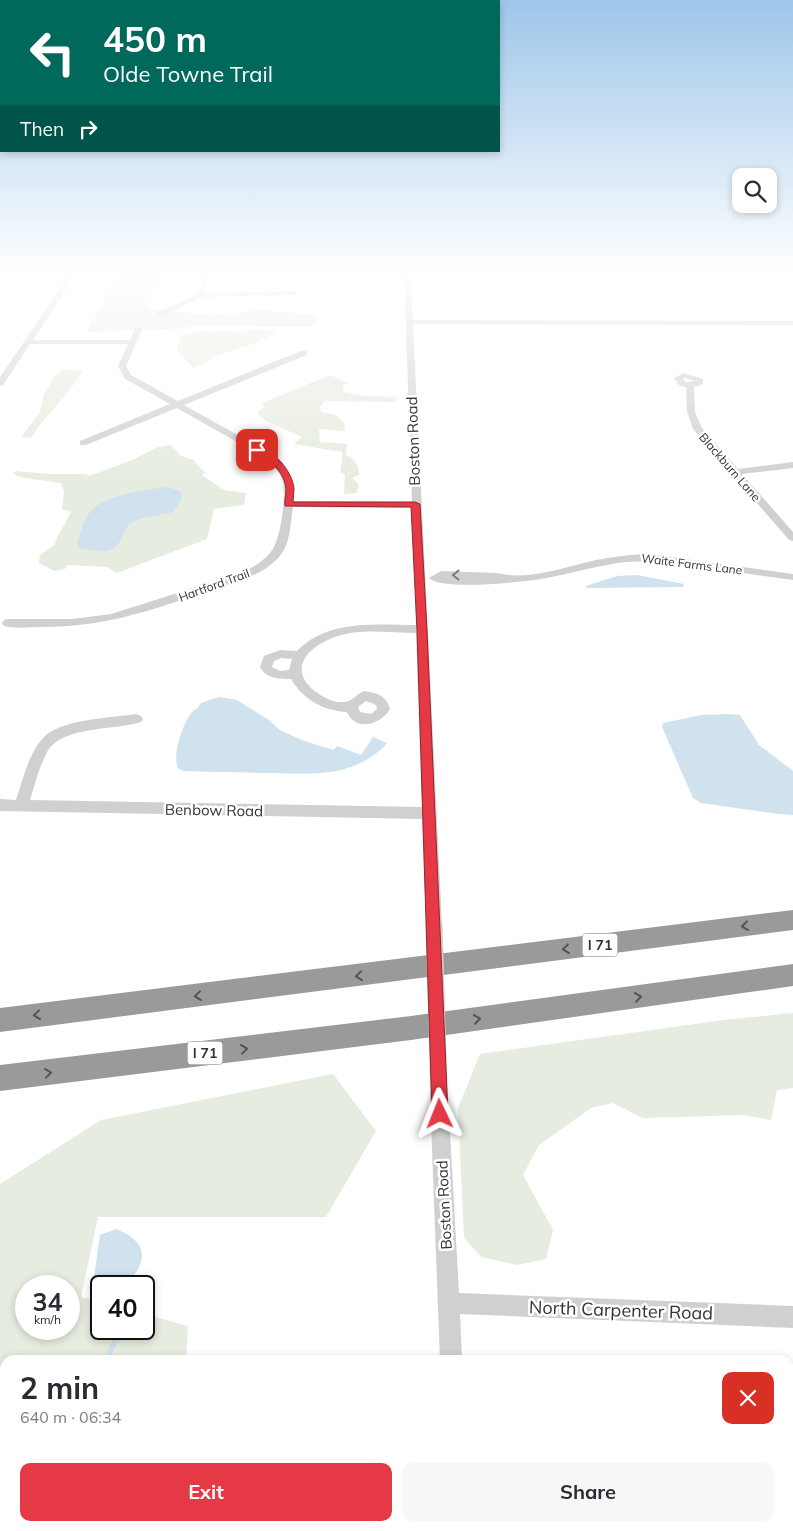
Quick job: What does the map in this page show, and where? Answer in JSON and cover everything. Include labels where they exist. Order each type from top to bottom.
[{"type":"highway","name":"I 71","points":[[0,1020],[793,920]]},
{"type":"highway","name":"I 71","points":[[0,1078],[411,1028],[793,975]]},
{"type":"street","points":[[0,383],[29,342]]},
{"type":"street","name":"Hartford Trail","points":[[8,623],[62,623],[111,618],[242,576],[260,567],[275,556],[281,545],[290,489],[284,471],[272,458],[128,377],[122,366],[132,342]]},
{"type":"street","name":"Boston Road","points":[[410,342],[451,1355]]},
{"type":"street","points":[[83,443],[304,353]]},
{"type":"street","name":"Blackburn Lane","points":[[690,385],[691,412],[695,424],[793,538]]},
{"type":"street","points":[[735,472],[793,465]]},
{"type":"street","points":[[288,504],[415,504]]},
{"type":"street","name":"Waite Farms Lane","points":[[419,578],[436,578],[441,574],[497,576],[504,579],[536,577],[607,560],[636,557],[658,558],[793,577]]},
{"type":"street","points":[[294,674],[299,655],[304,649],[328,636],[349,630],[372,628],[391,630],[422,626]]},
{"type":"street","points":[[294,674],[274,674],[268,670],[266,663],[268,659],[275,655],[299,655]]},
{"type":"street","points":[[294,674],[308,692],[322,701],[332,706],[352,707]]},
{"type":"street","points":[[21,805],[44,748],[54,737],[72,730],[136,719]]},
{"type":"street","name":"Benbow Road","points":[[0,805],[428,813]]},
{"type":"street","name":"North Carpenter Road","points":[[448,1303],[792,1321]]},
{"type":"shaded area","points":[[179,342],[258,342],[212,357],[204,364],[193,368],[177,350]]},
{"type":"shaded area","points":[[62,370],[83,370],[31,438],[21,437],[40,412],[44,394],[55,376]]},
{"type":"shaded area","points":[[330,375],[349,383],[343,386],[343,392],[363,396],[399,397],[394,402],[325,401],[320,406],[321,412],[336,415],[344,423],[345,431],[319,429],[320,442],[347,444],[346,455],[354,461],[359,472],[359,475],[352,478],[359,484],[356,493],[344,494],[345,475],[340,472],[342,452],[294,444],[302,437],[266,421],[257,413],[264,407],[262,403]]},
{"type":"shaded area","points":[[171,445],[181,456],[194,460],[205,473],[202,475],[224,490],[246,493],[244,505],[214,509],[207,539],[117,573],[107,567],[68,565],[65,569],[54,571],[39,563],[40,555],[53,546],[71,512],[62,509],[64,492],[61,483],[19,477],[13,473],[16,471],[49,474],[85,474],[89,476],[132,460],[158,447]]},
{"type":"shaded area","points":[[793,1013],[793,1088],[777,1090],[771,1120],[743,1115],[643,1118],[613,1103],[591,1108],[539,1145],[523,1175],[553,1230],[546,1259],[517,1265],[481,1257],[464,1238],[458,1108],[480,1054],[724,1020]]},
{"type":"shaded area","points":[[333,1074],[376,1131],[326,1217],[98,1217],[81,1297],[90,1299],[90,1340],[155,1340],[155,1317],[188,1326],[186,1355],[0,1355],[0,1184],[101,1120]]},
{"type":"water","points":[[168,487],[180,491],[182,498],[173,512],[134,521],[127,528],[117,546],[107,551],[80,548],[77,544],[86,519],[96,506],[126,494]]},
{"type":"water","points":[[637,575],[684,584],[683,587],[587,588],[586,586],[617,576]]},
{"type":"water","points":[[219,697],[237,700],[269,720],[280,730],[304,741],[334,750],[337,746],[361,755],[373,737],[387,743],[365,761],[337,771],[292,773],[183,771],[178,768],[176,756],[181,733],[187,720],[201,703]]},
{"type":"water","points":[[701,715],[740,715],[759,745],[793,771],[793,815],[701,803],[693,798],[662,727],[663,723]]},
{"type":"water","points":[[116,1229],[135,1240],[142,1254],[141,1262],[134,1275],[94,1275],[100,1235]]},
{"type":"waterway","points":[[110,1355],[115,1340]]},
{"type":"route","points":[[257,450],[272,458],[284,471],[290,489],[288,504],[415,504],[422,630],[440,1114]]}]
